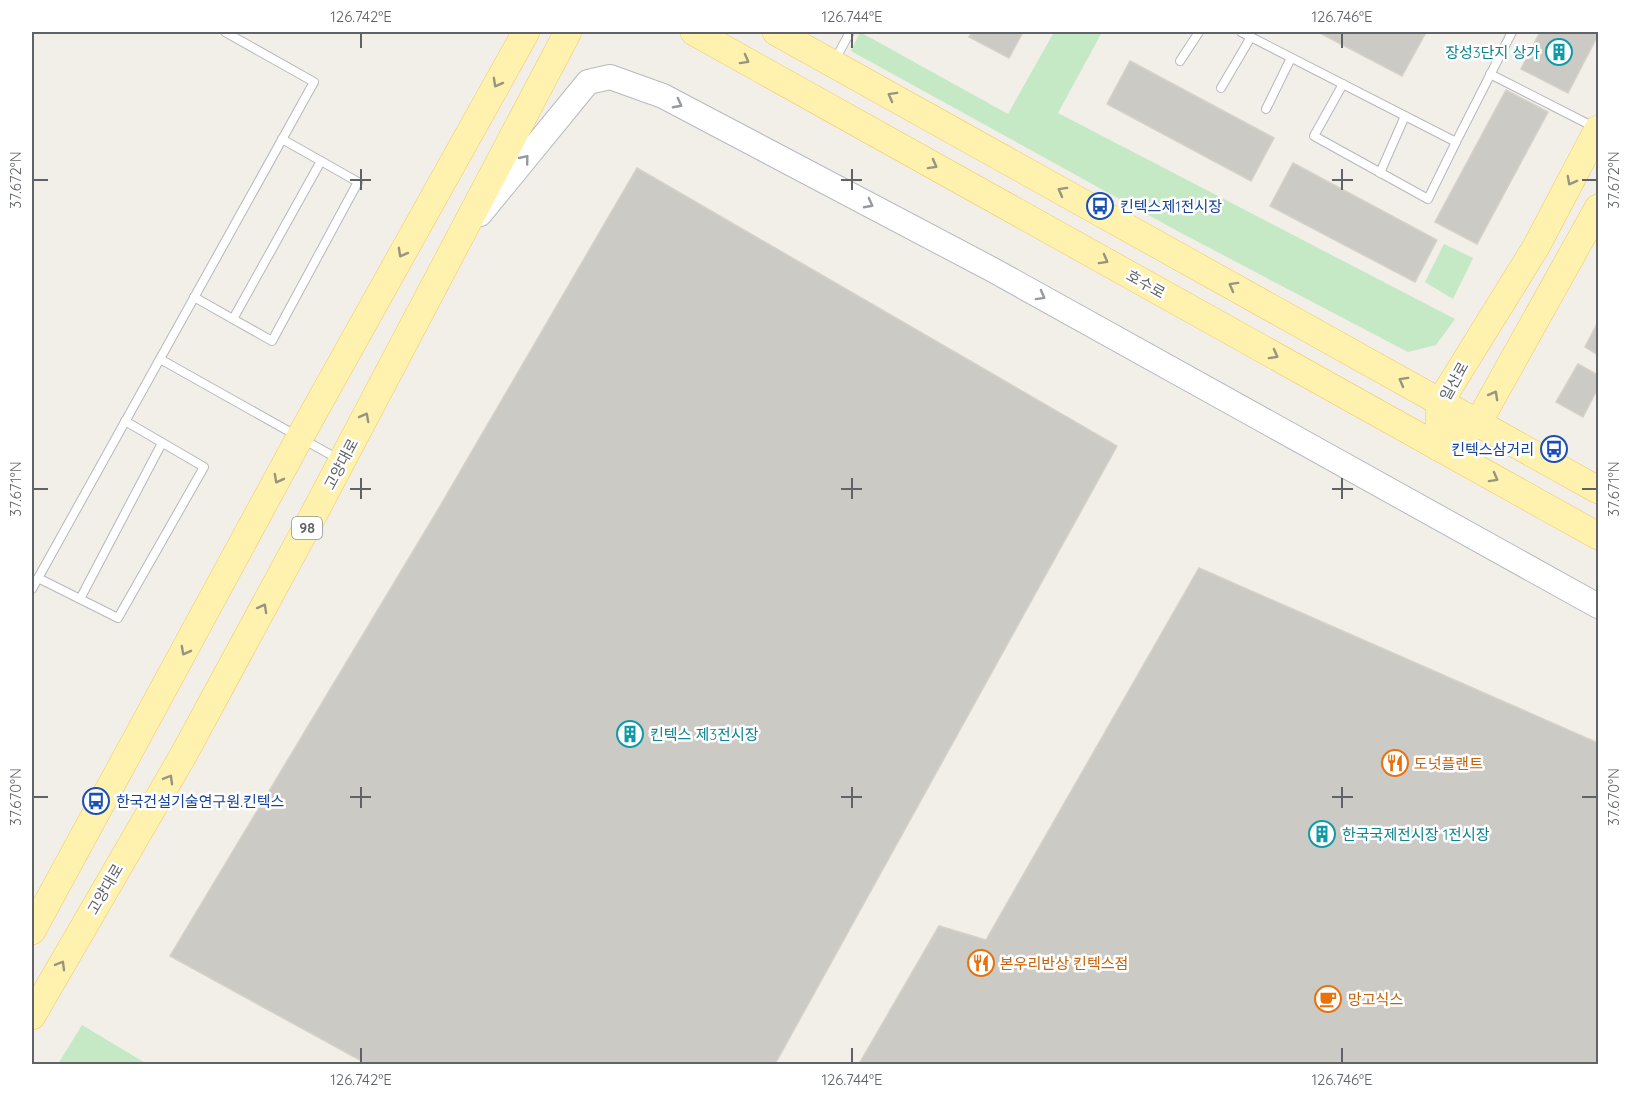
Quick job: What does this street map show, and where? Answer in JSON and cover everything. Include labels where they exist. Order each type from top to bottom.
[{"type":"main road","points":[[32,931],[300,437],[526,32]]},
{"type":"main road","name":"고양대로","points":[[32,1016],[184,754],[342,462],[568,32]]},
{"type":"main road","name":"호수로","points":[[694,32],[1599,536]]},
{"type":"main road","points":[[776,32],[1599,490]]},
{"type":"main road","points":[[461,237],[588,82],[610,77],[663,96],[993,270],[1599,606]]},
{"type":"main road","name":"일산로","points":[[1438,447],[1440,402],[1527,260],[1598,129]]},
{"type":"main road","points":[[1438,447],[1478,423],[1599,208]]},
{"type":"main road","points":[[1527,260],[1531,286],[1509,328],[1511,333],[1517,334],[1534,324]]},
{"type":"main road","points":[[1539,502],[1533,495],[1533,490],[1535,485],[1540,484],[1599,515]]},
{"type":"lane","points":[[32,589],[314,82],[225,32]]},
{"type":"lane","points":[[833,63],[850,32]]},
{"type":"lane","points":[[1180,61],[1199,32]]},
{"type":"lane","points":[[1241,32],[1456,142]]},
{"type":"lane","points":[[1343,84],[1314,136],[1428,200],[1512,32]]},
{"type":"lane","points":[[1221,88],[1251,37]]},
{"type":"lane","points":[[1266,109],[1291,58]]},
{"type":"lane","points":[[1490,74],[1598,129]]},
{"type":"lane","points":[[1380,173],[1405,116]]},
{"type":"lane","points":[[194,297],[272,340],[358,182],[282,139]]},
{"type":"lane","points":[[233,319],[321,161]]},
{"type":"lane","points":[[160,359],[342,462]]},
{"type":"lane","points":[[38,578],[118,618],[204,467],[125,421]]},
{"type":"lane","points":[[80,599],[162,443]]},
{"type":"green space","points":[[860,32],[1008,114],[1054,32],[1102,32],[1058,113],[1455,319],[1436,345],[1408,352],[1183,234],[851,51]]},
{"type":"green space","points":[[1444,244],[1473,258],[1453,299],[1425,282]]},
{"type":"green space","points":[[82,1025],[147,1064],[58,1064]]},
{"type":"building","points":[[972,32],[1023,32],[1009,58],[969,37]]},
{"type":"building","points":[[1318,32],[1421,32],[1425,34],[1402,76]]},
{"type":"building","name":"장성3단지 상가","points":[[1540,32],[1591,32],[1598,35],[1568,93],[1521,69]]},
{"type":"building","points":[[1130,61],[1274,138],[1251,181],[1107,104]]},
{"type":"building","points":[[1506,90],[1548,112],[1477,244],[1435,222]]},
{"type":"building","points":[[1293,163],[1437,240],[1415,282],[1270,206]]},
{"type":"building","name":"킨텍스 제3전시장","points":[[637,168],[1117,446],[775,1064],[367,1064],[170,956],[436,513]]},
{"type":"building","points":[[1598,322],[1598,355],[1585,347]]},
{"type":"building","points":[[1578,364],[1598,375],[1598,388],[1583,417],[1556,402]]},
{"type":"building","name":"한국국제전시장 1전시장","points":[[1199,568],[1598,743],[1598,1064],[859,1064],[939,926],[986,940]]},
{"type":"place","name":"장성3단지 상가","points":[[1559,52]]},
{"type":"place","name":"킨텍스제1전시장","points":[[1100,206]]},
{"type":"place","name":"킨텍스삼거리","points":[[1554,449]]},
{"type":"place","name":"킨텍스 제3전시장","points":[[630,734]]},
{"type":"place","name":"도넛플랜트","points":[[1395,763]]},
{"type":"place","name":"한국건설기술연구원.킨텍스","points":[[96,801]]},
{"type":"place","name":"한국국제전시장 1전시장","points":[[1322,834]]},
{"type":"place","name":"본우리반상 킨텍스점","points":[[981,963]]},
{"type":"place","name":"망고식스","points":[[1328,999]]}]
